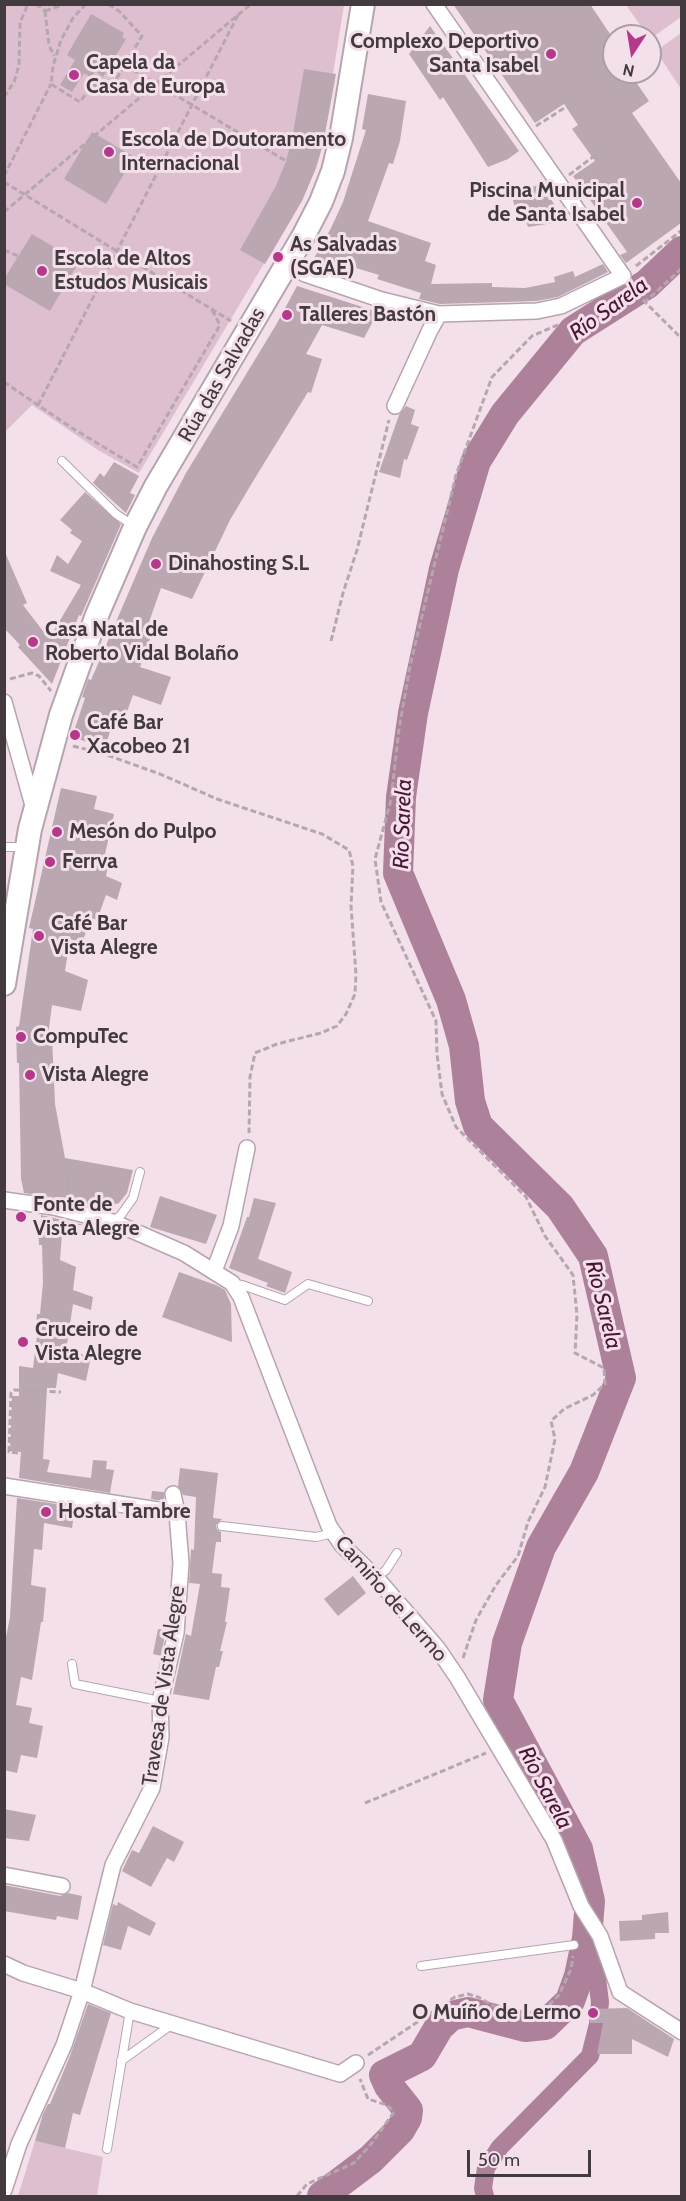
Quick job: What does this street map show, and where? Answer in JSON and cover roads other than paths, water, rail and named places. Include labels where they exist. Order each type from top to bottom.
[{"type":"main road","name":"Rúa das Salvadas","points":[[4,984],[16,847],[35,812],[54,738],[94,624],[135,527],[156,486],[288,263],[321,202],[338,154],[363,4]]},
{"type":"street","points":[[288,263],[305,274],[382,300],[439,315],[537,311],[561,306],[623,276],[434,4]]},
{"type":"street","points":[[395,406],[439,315]]},
{"type":"street","points":[[4,702],[35,812]]},
{"type":"street","points":[[214,1271],[229,1234],[247,1148]]},
{"type":"street","name":"Camiño de Lermo","points":[[4,1200],[68,1210],[113,1222],[184,1253],[232,1283],[241,1297],[324,1516],[333,1533],[438,1649],[457,1677],[554,1840],[582,1906],[600,1935],[620,1992],[681,2032]]},
{"type":"street","points":[[4,1486],[177,1513]]},
{"type":"street","name":"Travesa de Vista Alegre","points":[[4,2190],[19,2144],[64,2045],[82,1991],[113,1865],[152,1788],[160,1737],[160,1701],[176,1634],[181,1563],[173,1494]]},
{"type":"street","points":[[4,1875],[62,1886]]},
{"type":"street","points":[[4,1964],[23,1973],[82,1991],[130,2011],[340,2074],[356,2063]]},
{"type":"lane","points":[[62,461],[116,514],[135,527]]},
{"type":"lane","points":[[113,1222],[133,1198],[140,1172]]},
{"type":"lane","points":[[232,1283],[252,1287],[285,1300],[308,1284],[368,1301]]},
{"type":"lane","points":[[222,1526],[316,1537],[333,1533]]},
{"type":"lane","points":[[376,1578],[386,1570],[398,1553]]},
{"type":"lane","points":[[72,1664],[75,1684],[160,1701]]},
{"type":"lane","points":[[421,1966],[574,1945]]},
{"type":"lane","points":[[107,2149],[130,2011]]},
{"type":"lane","points":[[122,2061],[172,2024]]},
{"type":"waterway","name":"Río Sarela","points":[[322,2196],[371,2159],[400,2130],[407,2118],[408,2110],[389,2086],[384,2075],[422,2056],[439,2027],[451,2016],[468,2012],[525,2027],[545,2025],[570,2001],[579,1976],[587,1938],[590,1901],[578,1849],[498,1700],[507,1643],[541,1547],[584,1472],[621,1378],[593,1256],[560,1207],[478,1126],[470,1101],[464,1046],[451,1000],[398,873],[401,797],[413,713],[444,569],[476,461],[505,414],[573,331],[647,284],[682,251]]},
{"type":"waterway","points":[[485,2196],[483,2188],[486,2168],[500,2147],[590,2056],[598,2024],[600,2002],[593,1947],[587,1938]]},
{"type":"place","name":"Complexo Deportivo Santa Isabel","points":[[551,54]]},
{"type":"place","name":"Capela da Casa de Europa","points":[[74,75]]},
{"type":"place","name":"Escola de Doutoramento Internacional","points":[[109,152]]},
{"type":"place","name":"Piscina Municipal de Santa Isabel","points":[[637,203]]},
{"type":"place","name":"As Salvadas (SGAE)","points":[[278,257]]},
{"type":"place","name":"Escola de Altos Estudos Musicais","points":[[42,271]]},
{"type":"place","name":"Talleres Bastón","points":[[287,315]]},
{"type":"place","name":"Dinahosting S.L","points":[[156,564]]},
{"type":"place","name":"Casa Natal de Roberto Vidal Bolaño","points":[[33,642]]},
{"type":"place","name":"Café Bar Xacobeo 21","points":[[75,735]]},
{"type":"place","name":"Mesón do Pulpo","points":[[57,832]]},
{"type":"place","name":"Ferrva","points":[[50,862]]},
{"type":"place","name":"Café Bar Vista Alegre","points":[[39,936]]},
{"type":"place","name":"CompuTec","points":[[21,1037]]},
{"type":"place","name":"Vista Alegre","points":[[30,1075]]},
{"type":"place","name":"Fonte de Vista Alegre","points":[[21,1217]]},
{"type":"place","name":"Cruceiro de Vista Alegre","points":[[23,1342]]},
{"type":"place","name":"Hostal Tambre","points":[[46,1512]]},
{"type":"place","name":"O Muíño de Lermo","points":[[593,2013]]}]
